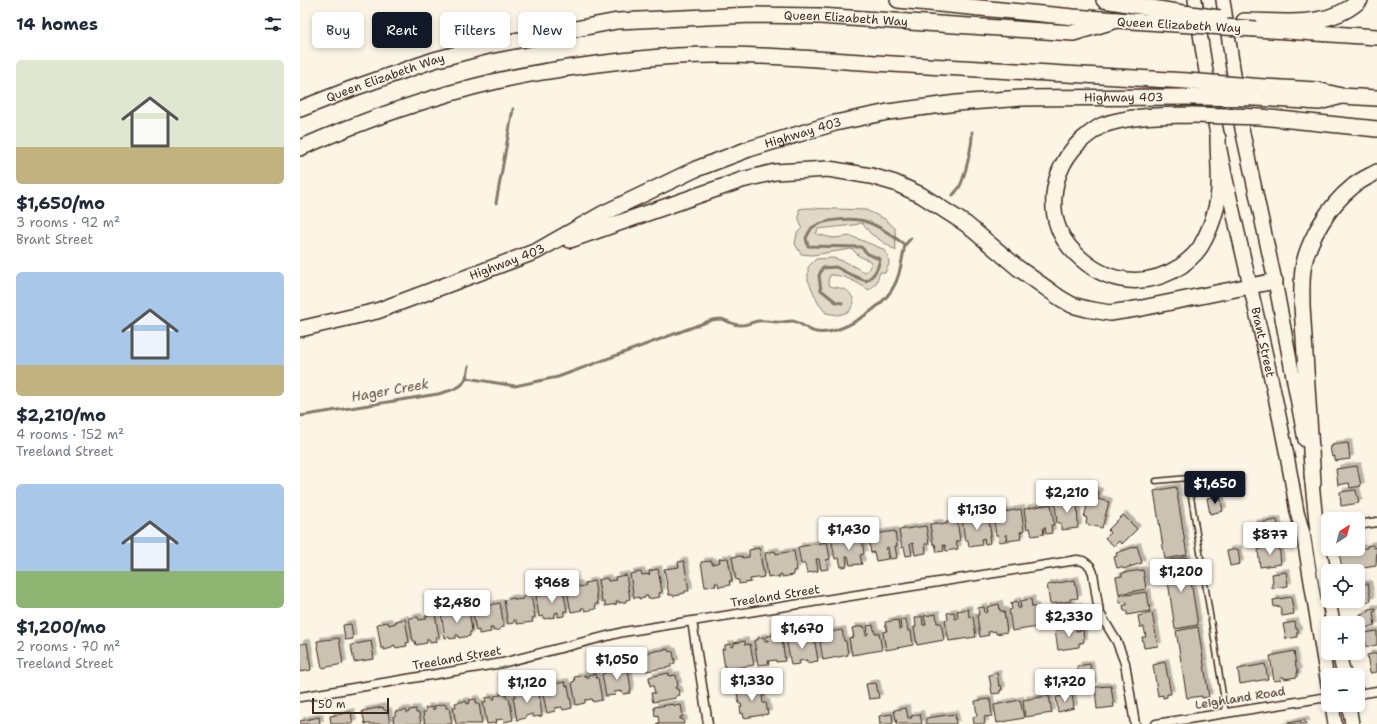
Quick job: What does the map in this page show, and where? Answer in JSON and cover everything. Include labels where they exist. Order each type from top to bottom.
[{"type":"highway","points":[[898,0],[1117,20]]},
{"type":"highway","points":[[1104,0],[1176,18]]},
{"type":"highway","points":[[1250,25],[1310,22],[1338,14],[1353,6],[1360,0]]},
{"type":"highway","name":"Queen Elizabeth Way","points":[[300,109],[351,89],[434,60],[502,43],[617,21],[752,15],[820,16],[1073,33],[1117,20],[1176,18],[1377,37]]},
{"type":"highway","points":[[300,148],[343,129],[428,100],[499,80],[555,70],[642,58],[710,55],[784,57],[1187,81],[1261,93],[1317,90],[1341,96],[1377,98]]},
{"type":"highway","name":"Highway 403","points":[[300,329],[377,311],[537,251],[604,213],[696,169],[763,144],[835,123],[888,112],[1022,98],[1190,97],[1261,93]]},
{"type":"highway","points":[[1218,138],[1219,191],[1212,220],[1203,243],[1193,256],[1184,264],[1149,280],[1124,280],[1098,272],[1076,254],[1067,243],[1060,230],[1053,200],[1056,181],[1064,161],[1076,145],[1088,134],[1102,126],[1136,117],[1193,115],[1261,117],[1377,129]]},
{"type":"highway","points":[[537,251],[742,180],[775,172],[828,169],[871,176],[895,183],[921,195],[966,224],[1018,268],[1060,298],[1087,309],[1110,313],[1251,287],[1275,281]]},
{"type":"highway","points":[[1313,483],[1302,306],[1304,264],[1325,216],[1350,188],[1377,172]]},
{"type":"main road","name":"Brant Street","points":[[1195,0],[1202,48],[1227,183],[1251,287],[1297,512],[1303,533],[1325,668]]},
{"type":"main road","name":"Brant Street","points":[[1222,0],[1242,129],[1275,281],[1321,525]]},
{"type":"main road","points":[[1333,712],[1335,724]]},
{"type":"main road","points":[[1350,712],[1352,724]]},
{"type":"street","points":[[1365,524],[1377,522]]},
{"type":"street","points":[[1303,533],[1321,530]]},
{"type":"street","name":"Treeland Street","points":[[300,697],[502,663],[624,632],[1068,560],[1077,560],[1083,561],[1090,566],[1094,573],[1099,612],[1111,631],[1122,653],[1125,663],[1135,724]]},
{"type":"street","points":[[692,621],[708,724]]},
{"type":"street","points":[[1365,693],[1377,691]]},
{"type":"street","name":"Leighland Road","points":[[1156,724],[1321,698]]},
{"type":"lane","points":[[1156,482],[1188,478],[1226,713]]},
{"type":"shaded area","points":[[799,209],[866,210],[885,219],[895,228],[896,251],[870,233],[862,223],[818,229],[816,234],[833,238],[851,236],[883,249],[888,256],[889,264],[885,273],[880,272],[876,284],[869,290],[846,278],[830,275],[828,281],[830,286],[846,290],[851,294],[854,303],[849,312],[838,315],[826,313],[818,303],[808,280],[808,267],[816,259],[833,258],[846,262],[864,272],[868,270],[872,262],[859,256],[852,249],[812,255],[801,254],[795,244],[797,233],[802,228],[799,219]]},
{"type":"building","points":[[1348,443],[1350,459],[1335,461],[1335,456],[1332,457],[1330,447],[1332,447],[1332,445]]},
{"type":"building","points":[[1357,466],[1361,486],[1350,488],[1349,483],[1338,485],[1336,469]]},
{"type":"building","points":[[1176,487],[1187,555],[1165,559],[1154,491]]},
{"type":"building","points":[[1091,490],[1099,492],[1098,499],[1109,502],[1102,528],[1086,524],[1087,518],[1084,517]]},
{"type":"building","points":[[1356,490],[1359,503],[1341,506],[1340,492]]},
{"type":"building","points":[[1220,496],[1223,511],[1210,514],[1207,498]]},
{"type":"building","points":[[1077,500],[1078,528],[1061,530],[1061,523],[1057,523],[1055,502]]},
{"type":"building","points":[[1051,504],[1054,525],[1051,525],[1052,533],[1046,534],[1045,527],[1043,528],[1044,534],[1032,536],[1030,528],[1027,529],[1024,509]]},
{"type":"building","points":[[1021,509],[1024,531],[1020,532],[1021,539],[1008,541],[1007,535],[1005,535],[1006,541],[999,542],[998,535],[996,535],[993,514]]},
{"type":"building","points":[[988,515],[991,535],[989,535],[990,543],[985,544],[984,538],[981,539],[982,545],[969,547],[968,540],[965,540],[962,519],[972,517],[972,520],[980,519],[980,516]]},
{"type":"building","points":[[1123,515],[1137,529],[1122,544],[1119,541],[1114,546],[1105,538],[1110,533],[1108,530]]},
{"type":"building","points":[[957,520],[960,541],[956,541],[958,549],[946,551],[945,545],[943,545],[944,551],[937,552],[935,544],[933,544],[930,524],[947,524],[947,522]]},
{"type":"building","points":[[1277,520],[1280,537],[1255,541],[1252,524]]},
{"type":"building","points":[[926,526],[929,544],[925,544],[926,553],[915,555],[913,543],[910,544],[912,555],[906,556],[904,547],[902,548],[899,530]]},
{"type":"building","points":[[895,531],[897,558],[890,559],[888,547],[886,548],[888,559],[876,561],[874,552],[871,553],[868,535]]},
{"type":"building","points":[[862,537],[864,554],[860,555],[862,564],[850,565],[848,556],[846,556],[847,566],[841,567],[839,558],[835,559],[832,542]]},
{"type":"building","points":[[827,542],[830,559],[826,560],[828,569],[821,570],[819,559],[816,559],[818,571],[807,573],[805,564],[801,564],[798,547]]},
{"type":"building","points":[[1279,545],[1281,564],[1260,567],[1258,550],[1261,548]]},
{"type":"building","points":[[1373,545],[1374,548],[1377,547],[1376,566],[1365,568],[1365,564],[1341,564],[1340,556],[1365,556],[1365,548],[1367,548],[1367,546]]},
{"type":"building","points":[[1137,546],[1142,563],[1123,569],[1122,567],[1117,568],[1114,557],[1117,556],[1116,553]]},
{"type":"building","points":[[759,548],[764,577],[750,579],[751,582],[739,584],[739,580],[736,580],[732,557],[749,557],[749,550]]},
{"type":"building","points":[[1238,549],[1240,564],[1230,566],[1227,551]]},
{"type":"building","points":[[775,551],[776,554],[794,551],[797,570],[793,571],[794,575],[782,577],[782,574],[779,575],[780,577],[768,577],[765,553]]},
{"type":"building","points":[[1187,557],[1198,625],[1175,629],[1165,561]]},
{"type":"building","points":[[728,558],[732,581],[729,581],[730,585],[719,587],[718,583],[715,583],[716,586],[705,587],[701,562],[712,561],[712,564],[720,562],[719,559]]},
{"type":"building","points":[[684,561],[689,591],[685,591],[685,593],[680,595],[669,595],[664,569],[679,567],[678,562]]},
{"type":"building","points":[[658,569],[662,592],[659,593],[660,597],[648,599],[648,596],[645,596],[645,598],[634,598],[630,574],[641,572],[642,575],[650,574],[649,571]]},
{"type":"building","points":[[1143,570],[1146,589],[1119,594],[1116,577],[1122,576],[1122,573]]},
{"type":"building","points":[[1286,572],[1288,586],[1272,588],[1272,574]]},
{"type":"building","points":[[626,575],[630,599],[626,600],[626,602],[619,603],[619,601],[616,601],[617,604],[605,606],[605,602],[602,602],[598,580],[607,578],[608,581],[616,580],[615,577]]},
{"type":"building","points":[[573,578],[574,585],[578,584],[578,587],[586,586],[585,583],[594,581],[598,604],[595,604],[596,609],[585,611],[584,608],[581,608],[582,610],[571,612],[565,579]]},
{"type":"building","points":[[1075,580],[1078,598],[1070,599],[1071,601],[1050,604],[1047,585]]},
{"type":"building","points":[[1365,584],[1368,584],[1371,601],[1365,602]]},
{"type":"building","points":[[563,589],[567,611],[564,611],[564,616],[558,617],[558,612],[555,613],[555,617],[544,619],[544,616],[539,617],[536,596],[554,593],[554,590]]},
{"type":"building","points":[[1147,592],[1150,611],[1127,615],[1127,611],[1124,611],[1123,605],[1127,605],[1127,602],[1120,603],[1119,596]]},
{"type":"building","points":[[531,595],[535,617],[532,618],[533,622],[517,624],[516,620],[514,620],[514,623],[508,624],[504,600],[514,598],[515,600],[523,599],[523,597]]},
{"type":"building","points":[[1291,597],[1294,614],[1282,616],[1280,606],[1274,607],[1273,600]]},
{"type":"building","points":[[1031,599],[1032,607],[1035,607],[1038,627],[1012,631],[1009,610],[1012,609],[1011,603],[1017,601],[1018,608],[1021,608],[1020,601]]},
{"type":"building","points":[[500,603],[504,627],[500,628],[500,630],[493,631],[493,628],[490,628],[491,632],[479,634],[479,630],[476,631],[472,607],[482,606],[482,609],[490,608],[489,605]]},
{"type":"building","points":[[999,604],[1000,611],[1004,611],[1007,632],[996,634],[996,631],[988,632],[989,635],[980,637],[977,615],[979,615],[978,608],[984,607],[985,613],[988,612],[987,607]]},
{"type":"building","points":[[1071,604],[1072,607],[1078,606],[1081,623],[1054,627],[1051,607]]},
{"type":"building","points":[[1376,608],[1376,611],[1373,612],[1375,626],[1365,628],[1365,616],[1360,616],[1360,614],[1369,612],[1368,609]]},
{"type":"building","points":[[469,609],[472,631],[470,632],[470,636],[459,638],[458,635],[456,635],[456,638],[445,638],[441,613],[452,612],[452,615],[460,613],[459,610]]},
{"type":"building","points":[[968,609],[969,616],[973,617],[976,637],[949,641],[945,620],[948,619],[947,613],[954,612],[955,619],[958,618],[957,611]]},
{"type":"building","points":[[1152,613],[1158,646],[1144,648],[1142,637],[1146,637],[1144,627],[1140,627],[1138,616]]},
{"type":"building","points":[[435,614],[439,637],[436,638],[437,642],[430,643],[429,639],[427,639],[427,643],[416,645],[415,641],[413,641],[409,618],[418,617],[419,620],[426,619],[426,616]]},
{"type":"building","points":[[936,614],[937,623],[941,623],[944,640],[917,645],[914,627],[916,627],[915,618],[922,616],[923,625],[926,625],[924,616]]},
{"type":"building","points":[[405,619],[409,642],[406,643],[407,646],[395,648],[395,645],[392,646],[392,648],[384,650],[384,648],[381,648],[377,624],[388,622],[389,625],[396,623],[396,621]]},
{"type":"building","points":[[906,619],[908,631],[911,631],[913,645],[886,650],[883,632],[887,631],[885,622],[898,620],[899,629],[901,629],[900,620]]},
{"type":"building","points":[[1295,622],[1296,629],[1298,629],[1297,637],[1286,639],[1283,624]]},
{"type":"building","points":[[351,624],[353,639],[345,640],[343,625]]},
{"type":"building","points":[[873,625],[875,633],[879,633],[882,650],[852,655],[849,638],[854,637],[852,628],[864,626],[866,635],[868,634],[867,626]]},
{"type":"building","points":[[1076,627],[1076,631],[1083,630],[1084,642],[1079,643],[1079,647],[1058,650],[1055,630]]},
{"type":"building","points":[[1198,627],[1209,697],[1202,698],[1202,696],[1187,698],[1176,631]]},
{"type":"building","points":[[842,630],[844,641],[846,641],[848,655],[823,660],[820,642],[822,642],[821,633],[827,632],[829,640],[831,640],[830,632]]},
{"type":"building","points":[[1377,631],[1377,645],[1366,647],[1365,633]]},
{"type":"building","points":[[779,634],[779,638],[782,638],[785,661],[768,661],[769,664],[758,665],[754,640],[764,637],[765,641],[768,641],[767,636]]},
{"type":"building","points":[[810,635],[810,638],[814,637],[818,661],[807,663],[807,660],[799,661],[800,664],[791,665],[787,643],[789,642],[789,638],[800,636],[801,639],[803,636]]},
{"type":"building","points":[[339,638],[343,664],[322,668],[317,641]]},
{"type":"building","points":[[371,641],[374,659],[354,662],[351,645]]},
{"type":"building","points":[[745,641],[745,645],[750,644],[754,665],[735,668],[736,673],[726,675],[722,649],[725,649],[725,645],[731,644],[731,647],[734,646],[734,643]]},
{"type":"building","points":[[307,643],[311,670],[300,672],[300,644]]},
{"type":"building","points":[[668,649],[668,651],[673,652],[675,663],[671,664],[671,667],[646,671],[643,653]]},
{"type":"building","points":[[1294,651],[1298,671],[1297,677],[1284,679],[1284,677],[1280,677],[1281,680],[1274,681],[1270,656]]},
{"type":"building","points":[[1377,653],[1377,672],[1370,673],[1367,655]]},
{"type":"building","points":[[1165,662],[1171,694],[1167,694],[1167,697],[1163,698],[1163,695],[1158,696],[1153,665]]},
{"type":"building","points":[[1090,664],[1093,686],[1081,688],[1077,666]]},
{"type":"building","points":[[1265,664],[1268,679],[1240,684],[1238,669]]},
{"type":"building","points":[[625,666],[626,670],[628,670],[631,690],[630,693],[623,694],[622,691],[614,692],[615,695],[606,696],[602,674],[605,673],[604,669],[611,668],[611,671],[614,671],[613,668]]},
{"type":"building","points":[[669,673],[669,676],[676,675],[678,686],[675,687],[678,689],[680,695],[676,696],[676,698],[653,702],[651,693],[655,693],[653,685],[650,686],[649,677]]},
{"type":"building","points":[[997,673],[999,686],[1001,685],[1002,690],[1000,690],[1000,693],[992,694],[989,675]]},
{"type":"building","points":[[595,674],[596,678],[598,678],[602,700],[593,702],[592,699],[585,700],[585,703],[576,705],[572,682],[575,681],[574,677],[586,675],[586,678],[589,678],[588,675]]},
{"type":"building","points":[[565,682],[566,686],[568,686],[572,708],[563,710],[562,707],[555,708],[555,711],[547,713],[542,690],[545,689],[544,685],[551,684],[551,687],[554,686],[554,684]]},
{"type":"building","points":[[876,683],[879,698],[869,699],[866,684]]},
{"type":"building","points":[[763,686],[765,695],[762,696],[763,703],[766,703],[768,714],[744,718],[743,713],[741,714],[740,707],[742,707],[741,704],[739,704],[737,693],[741,692],[741,690]]},
{"type":"building","points":[[1111,686],[1114,707],[1097,709],[1095,687]]},
{"type":"building","points":[[536,689],[536,693],[539,693],[542,716],[533,717],[533,714],[525,716],[526,718],[517,720],[513,697],[515,697],[515,693],[526,691],[529,693],[529,690]]},
{"type":"building","points":[[506,694],[506,698],[509,698],[513,720],[504,722],[503,719],[495,720],[496,723],[487,724],[483,702],[486,702],[485,698],[492,697],[492,699],[495,699],[494,696]]},
{"type":"building","points":[[1072,695],[1074,708],[1058,712],[1056,697]]},
{"type":"building","points":[[1049,696],[1052,713],[1025,717],[1023,700]]},
{"type":"building","points":[[476,699],[476,703],[479,703],[482,724],[456,724],[453,707],[456,707],[455,703],[466,701],[467,704],[470,703],[469,700]]},
{"type":"building","points":[[990,699],[992,716],[984,717],[985,724],[974,724],[973,717],[977,716],[975,701]]},
{"type":"building","points":[[1020,700],[1024,718],[997,723],[994,705]]},
{"type":"building","points":[[446,704],[446,708],[449,708],[452,724],[425,724],[423,712],[426,712],[425,708],[432,707],[432,709],[435,709],[434,706]]},
{"type":"building","points":[[674,704],[674,706],[681,705],[683,716],[680,717],[680,719],[683,719],[684,724],[656,724],[659,723],[658,715],[655,716],[654,707]]},
{"type":"building","points":[[383,707],[383,709],[388,712],[390,724],[365,724],[362,711]]},
{"type":"building","points":[[906,708],[908,718],[912,718],[911,716],[920,714],[922,724],[897,724],[894,710]]},
{"type":"building","points":[[416,709],[416,713],[419,713],[421,724],[394,724],[393,717],[395,716],[395,712],[406,710],[407,713],[409,710]]},
{"type":"building","points":[[351,712],[353,724],[331,724],[330,716]]},
{"type":"building","points":[[892,714],[893,723],[879,724],[879,716]]},
{"type":"building","points":[[955,714],[956,724],[926,724],[926,718]]},
{"type":"building","points":[[319,717],[320,724],[300,724],[300,721]]},
{"type":"building","points":[[1304,720],[1307,724],[1283,724]]},
{"type":"waterway","name":"Hager Creek","points":[[496,203],[513,109]]},
{"type":"waterway","points":[[953,195],[959,188],[964,176],[970,152],[972,132]]},
{"type":"waterway","points":[[842,303],[836,302],[821,290],[819,276],[822,268],[836,267],[866,281],[876,272],[880,259],[868,254],[861,247],[808,246],[806,238],[812,228],[825,222],[847,219],[861,220],[877,226],[905,245],[911,238]]},
{"type":"waterway","points":[[467,378],[515,386],[558,377],[712,320],[721,319],[741,325],[758,321],[795,321],[816,332],[826,332],[837,329],[849,325],[871,311],[889,294],[898,276],[905,245]]},
{"type":"waterway","name":"Hager Creek","points":[[300,416],[438,394],[456,389],[463,383],[469,366]]}]
